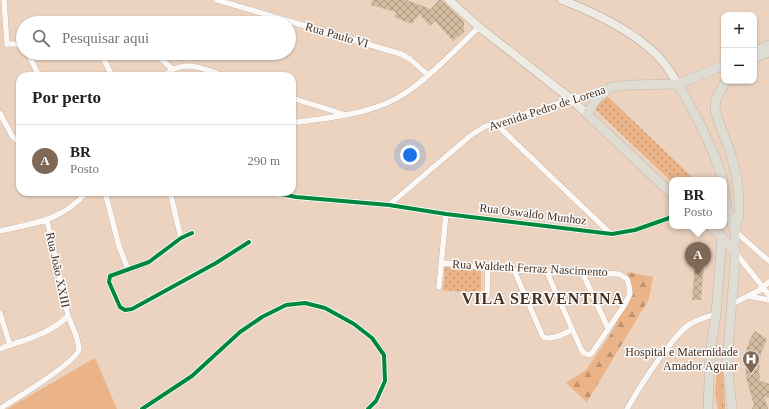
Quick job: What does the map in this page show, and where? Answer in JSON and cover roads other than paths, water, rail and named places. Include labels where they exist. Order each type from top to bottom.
[{"type":"main road","points":[[757,50],[769,45]]},
{"type":"main road","points":[[757,57],[769,52]]},
{"type":"main road","points":[[721,66],[678,84],[705,131],[722,177]]},
{"type":"main road","name":"Avenida Pedro de Lorena","points":[[587,114],[596,100],[611,87],[628,85],[678,84]]},
{"type":"main road","points":[[724,84],[716,99],[715,109],[730,151],[737,178],[739,214],[735,231],[732,304],[727,360],[732,409]]},
{"type":"main road","points":[[587,114],[669,191]]},
{"type":"main road","points":[[727,210],[735,231]]},
{"type":"main road","points":[[713,229],[735,252]]},
{"type":"main road","points":[[708,409],[710,354],[716,314],[722,237]]},
{"type":"street","points":[[4,0],[7,44],[16,44]]},
{"type":"street","name":"Rua Paulo VI","points":[[217,0],[273,16]]},
{"type":"street","points":[[562,0],[606,20],[644,44],[664,63],[678,84]]},
{"type":"street","points":[[451,1],[480,27],[571,99],[587,114]]},
{"type":"street","name":"Rua Paulo VI","points":[[296,23],[402,54],[428,75]]},
{"type":"street","points":[[296,122],[345,115],[368,109],[406,93],[428,75],[480,27]]},
{"type":"street","points":[[31,60],[37,72]]},
{"type":"street","points":[[104,60],[110,72]]},
{"type":"street","points":[[162,60],[172,69]]},
{"type":"street","points":[[168,72],[180,66],[193,66],[212,72]]},
{"type":"street","name":"Avenida Pedro de Lorena","points":[[389,205],[470,136],[484,127],[611,87]]},
{"type":"street","points":[[296,99],[345,115]]},
{"type":"street","points":[[0,113],[12,136],[16,140]]},
{"type":"street","points":[[495,123],[612,234]]},
{"type":"street","points":[[0,230],[47,220],[58,216],[71,208],[82,196]]},
{"type":"street","points":[[106,196],[119,246],[128,269]]},
{"type":"street","points":[[171,196],[182,238]]},
{"type":"street","points":[[291,196],[389,205]]},
{"type":"street","name":"Rua Oswaldo Munhoz","points":[[389,205],[446,214],[612,234],[635,230],[669,218]]},
{"type":"street","points":[[439,287],[446,214]]},
{"type":"street","name":"Rua João XXIII","points":[[0,349],[52,329],[61,324],[68,316],[47,220]]},
{"type":"street","points":[[735,231],[768,259]]},
{"type":"street","points":[[192,233],[182,238],[149,262],[110,276],[108,282],[120,307],[125,310],[132,310],[216,263],[249,242]]},
{"type":"street","points":[[735,252],[769,295]]},
{"type":"street","name":"Rua Waldeth Ferraz Nascimento","points":[[441,263],[514,270],[546,270],[619,274],[627,278],[630,286],[630,294],[625,304],[592,353],[588,355],[584,353],[572,330]]},
{"type":"street","points":[[487,296],[488,268]]},
{"type":"street","points":[[514,270],[543,337],[547,339],[572,330],[546,270]]},
{"type":"street","points":[[582,272],[608,328]]},
{"type":"street","points":[[732,304],[762,288],[769,282]]},
{"type":"street","points":[[748,296],[769,300]]},
{"type":"street","points":[[142,409],[192,376],[240,332],[262,317],[286,305],[305,303],[325,308],[354,324],[372,338],[384,355],[385,381],[376,401],[368,409]]},
{"type":"street","points":[[0,313],[10,345]]},
{"type":"street","points":[[627,409],[639,387],[658,359],[678,335],[688,325],[699,319],[716,314]]},
{"type":"street","points":[[1,408],[44,380],[75,357],[79,350],[78,343],[68,316]]},
{"type":"place","name":"BR","points":[[698,275]]},
{"type":"place","name":"Hospital e Maternidade Amador Aguiar","points":[[751,374]]},
{"type":"district","name":"VILA SERVENTINA","points":[[543,298]]}]
